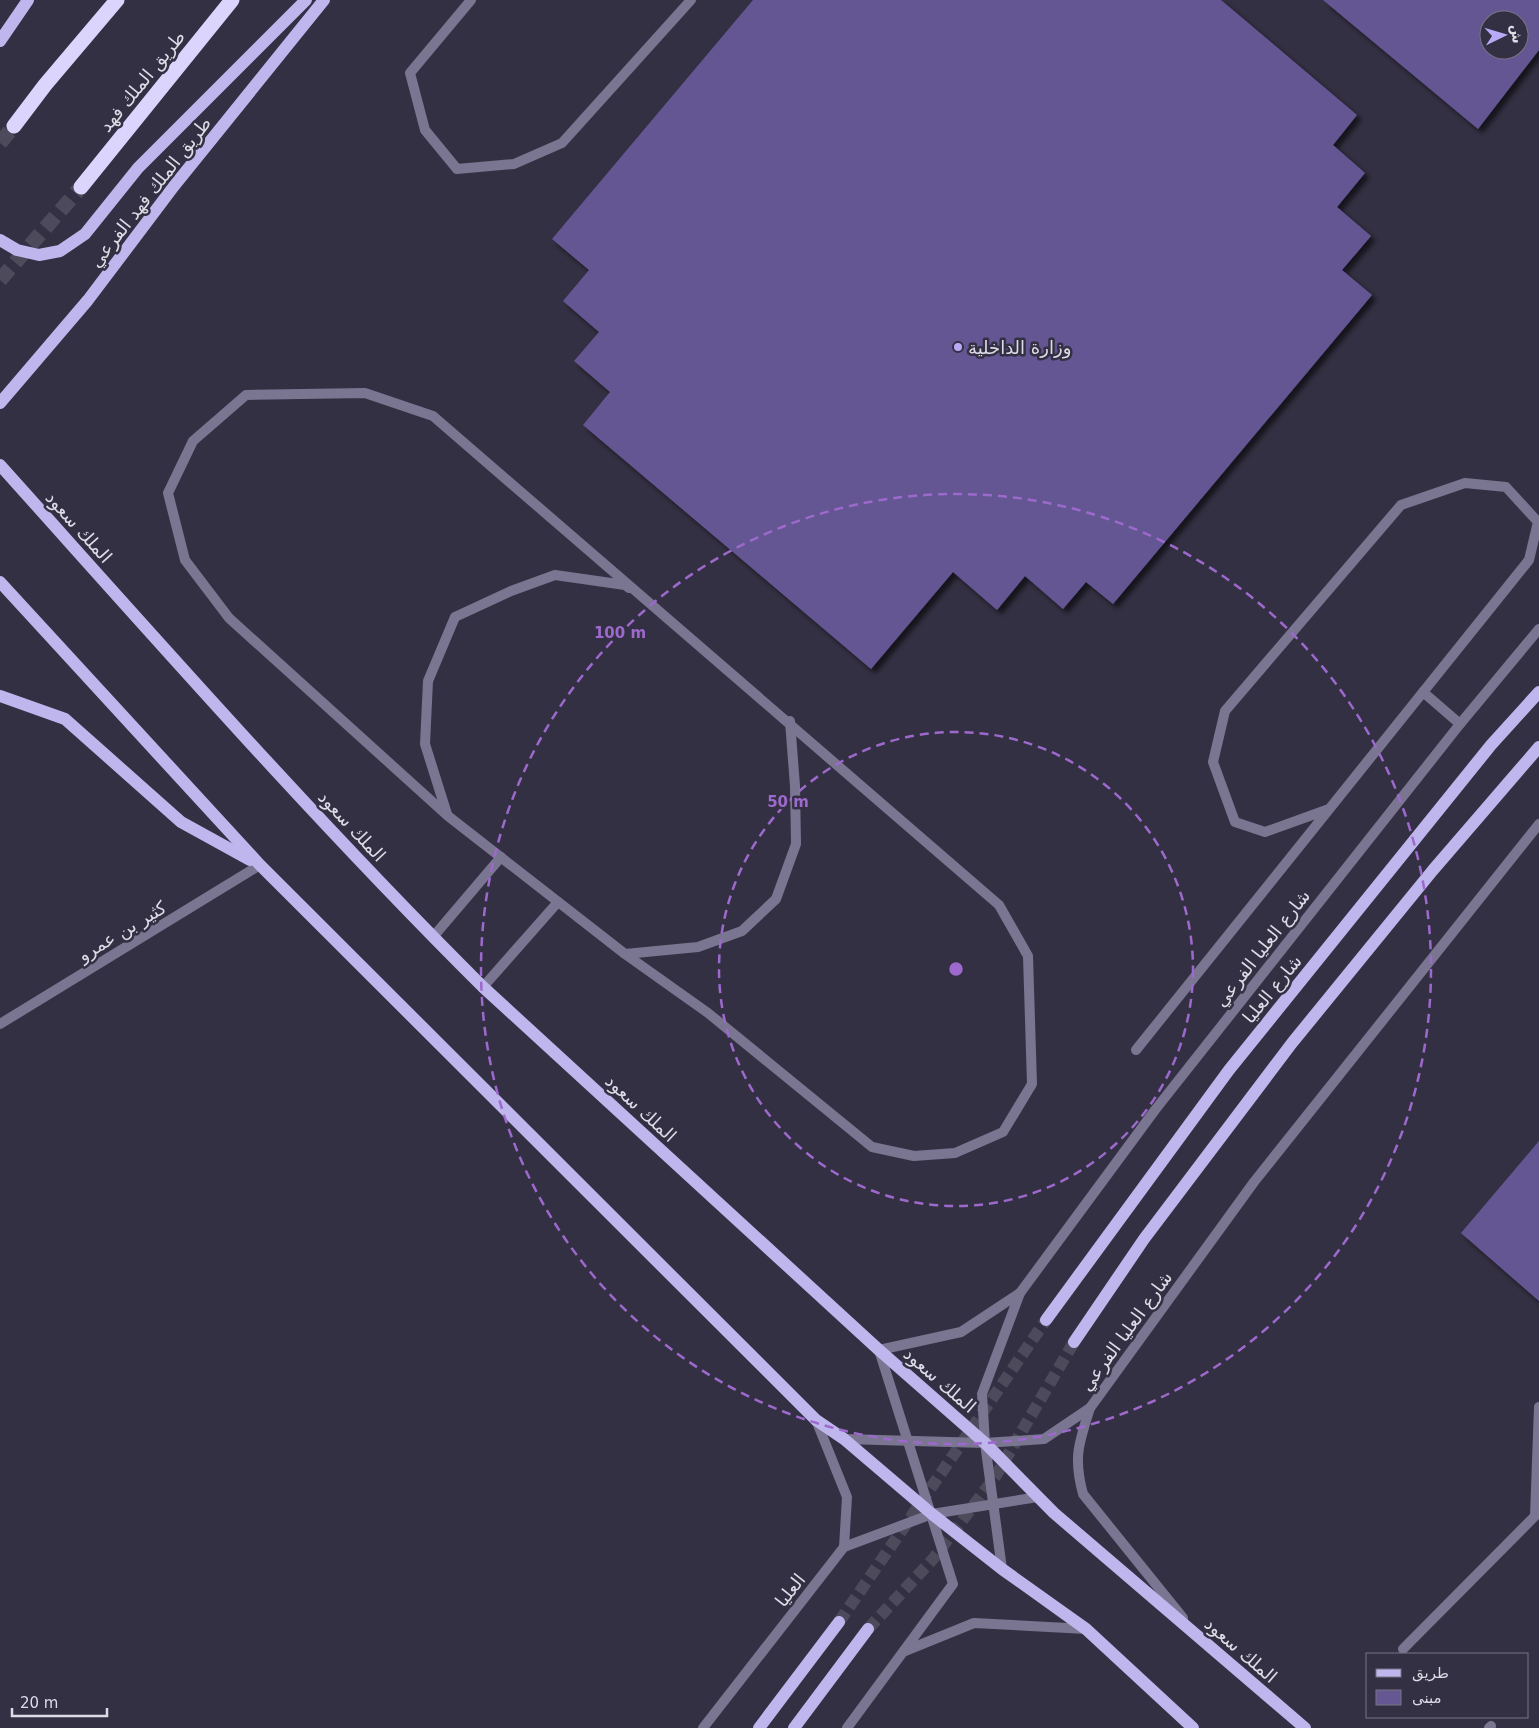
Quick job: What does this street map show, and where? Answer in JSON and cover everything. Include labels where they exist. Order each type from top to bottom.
[{"type":"highway","points":[[14,126],[45,85],[117,0]]},
{"type":"highway","name":"طريق الملك فهد","points":[[81,186],[232,0]]},
{"type":"main road","points":[[0,41],[28,0]]},
{"type":"main road","points":[[0,240],[17,250],[39,255],[60,251],[85,234],[138,168],[306,0]]},
{"type":"main road","name":"طريق الملك فهد الفرعي","points":[[0,402],[88,300],[164,199],[324,0]]},
{"type":"main road","name":"الملك سعود","points":[[0,465],[234,725],[433,937],[483,987],[879,1350],[985,1443],[1054,1513],[1305,1728]]},
{"type":"main road","points":[[0,582],[260,865],[816,1420],[844,1439],[932,1514],[1002,1569],[1086,1629],[1193,1728]]},
{"type":"main road","name":"شارع العليا","points":[[1046,1320],[1229,1070],[1485,753],[1539,692]]},
{"type":"main road","points":[[0,696],[64,719],[181,822],[260,865]]},
{"type":"main road","points":[[1074,1342],[1144,1239],[1292,1043],[1433,870],[1539,747]]},
{"type":"main road","points":[[759,1728],[839,1622]]},
{"type":"main road","points":[[794,1728],[868,1629]]},
{"type":"street","points":[[472,0],[410,73],[425,130],[457,169],[514,164],[562,144],[691,0]]},
{"type":"street","points":[[366,393],[434,416],[1000,905],[1028,956],[1032,1084],[1002,1132],[955,1153],[914,1156],[872,1147],[708,1013],[625,954],[448,816],[229,618],[185,560],[168,492],[193,441],[246,395],[366,393]]},
{"type":"street","points":[[1136,1050],[1529,560],[1538,522],[1506,487],[1465,483],[1401,505],[1225,711],[1213,762],[1235,822],[1264,832],[1328,809]]},
{"type":"street","points":[[448,816],[425,744],[428,681],[455,616],[510,591],[555,575],[625,585],[790,720],[795,786],[796,844],[776,899],[742,931],[698,948],[625,954]]},
{"type":"street","name":"شارع العليا الفرعي","points":[[1002,1569],[985,1443],[982,1394],[1020,1293],[1155,1110],[1460,724],[1539,629]]},
{"type":"street","points":[[1423,692],[1460,724]]},
{"type":"street","name":"شارع العليا الفرعي","points":[[1196,1634],[1083,1494],[1078,1474],[1078,1445],[1090,1408],[1254,1182],[1539,824]]},
{"type":"street","points":[[433,937],[501,857]]},
{"type":"street","name":"كثير بن عمرو","points":[[0,1024],[260,865]]},
{"type":"street","points":[[483,987],[558,902]]},
{"type":"street","name":"شارع العليا الفرعي","points":[[879,1350],[961,1332],[1020,1293]]},
{"type":"street","points":[[847,1728],[953,1584],[879,1350]]},
{"type":"street","points":[[1402,1649],[1534,1516],[1539,1407]]},
{"type":"street","name":"شارع العليا الفرعي","points":[[844,1439],[985,1443],[1044,1439],[1090,1408]]},
{"type":"street","points":[[816,1420],[847,1496],[844,1547],[932,1514],[1038,1497]]},
{"type":"street","name":"العليا","points":[[703,1728],[844,1547]]},
{"type":"street","points":[[904,1651],[974,1624],[1086,1629]]},
{"type":"building","name":"وزارة الداخلية","points":[[753,0],[1221,0],[1357,115],[1333,145],[1365,173],[1337,207],[1371,236],[1342,270],[1372,295],[1113,604],[1086,582],[1063,609],[1025,576],[997,610],[953,572],[871,669],[583,425],[610,392],[574,361],[599,332],[563,301],[589,270],[552,239]]},
{"type":"building","points":[[1323,0],[1539,0],[1539,50],[1478,129]]},
{"type":"building","points":[[1539,1141],[1539,1301],[1461,1233]]},
{"type":"tunnel","points":[[0,143],[14,126]]},
{"type":"tunnel","points":[[0,280],[81,187]]},
{"type":"tunnel","points":[[839,1622],[1046,1320]]},
{"type":"tunnel","points":[[868,1629],[933,1559],[995,1477],[1074,1342]]},
{"type":"place","name":"وزارة الداخلية","points":[[958,347]]}]
